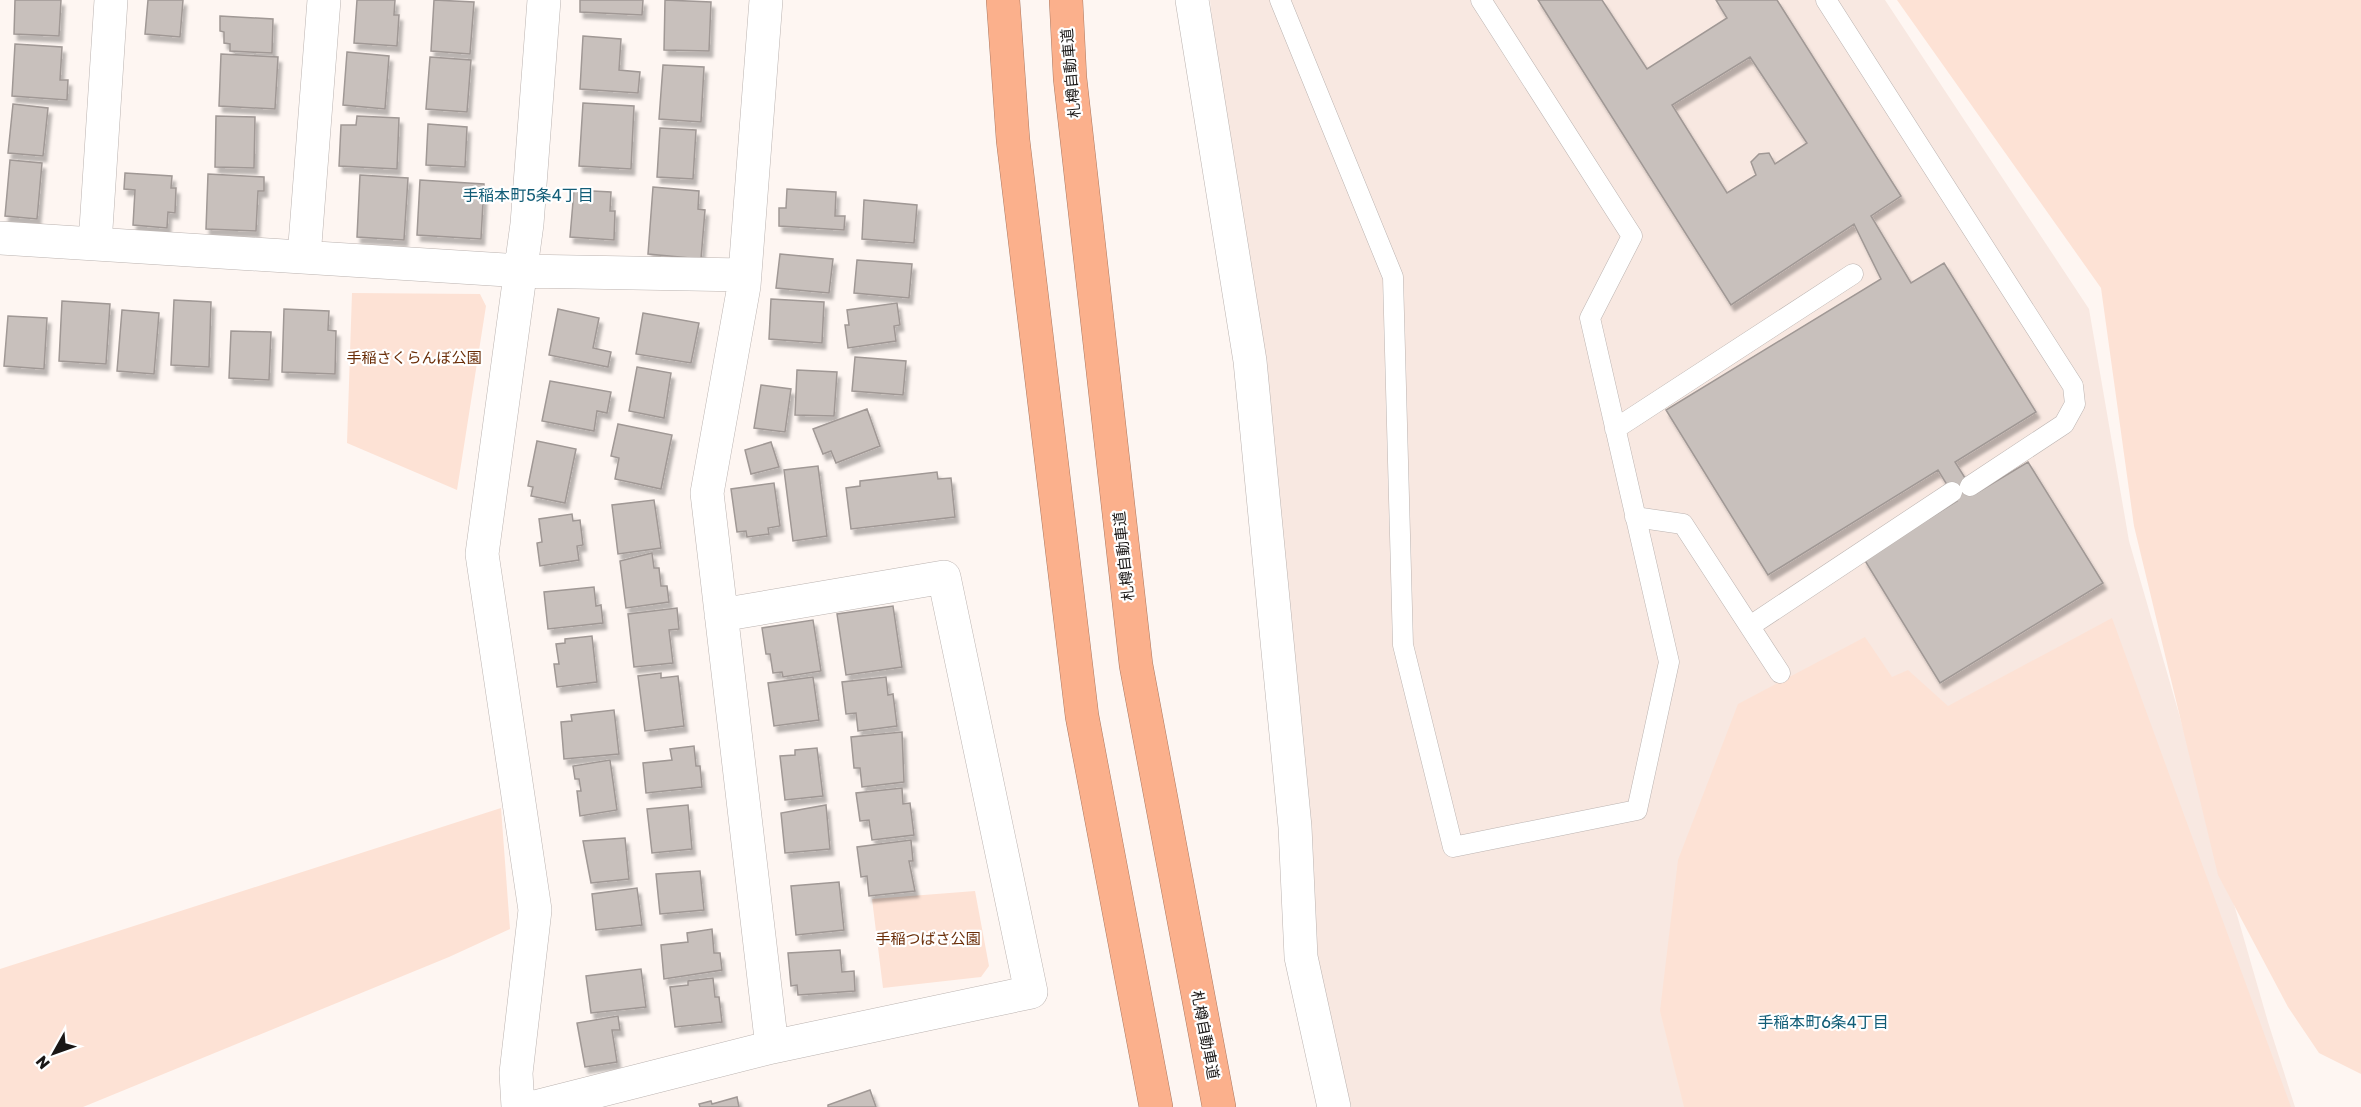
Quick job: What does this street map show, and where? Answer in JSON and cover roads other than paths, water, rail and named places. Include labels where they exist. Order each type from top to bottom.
[{"type":"highway","points":[[1003,0],[1013,140],[1082,716],[1156,1107]]},
{"type":"highway","name":"札樽自動車道","points":[[1066,0],[1071,90],[1136,665],[1219,1107]]},
{"type":"street","points":[[95,244],[111,0]]},
{"type":"street","points":[[304,257],[324,0]]},
{"type":"street","points":[[518,1107],[516,1073],[535,910],[482,554],[527,224],[544,0]]},
{"type":"street","points":[[766,0],[745,275],[707,493],[772,1047]]},
{"type":"street","points":[[1192,0],[1251,361],[1295,827],[1301,957],[1334,1107]]},
{"type":"street","points":[[0,238],[520,271],[745,275]]},
{"type":"street","points":[[535,1107],[772,1047],[1031,992],[944,577],[721,615]]},
{"type":"lane","points":[[1280,0],[1393,277],[1403,645],[1453,847],[1636,810],[1669,662],[1590,318],[1632,236],[1481,0]]},
{"type":"lane","points":[[1750,626],[2064,424],[2075,404],[2073,386],[1826,0]]},
{"type":"lane","points":[[1615,429],[1853,274]]},
{"type":"lane","points":[[1635,517],[1683,524],[1780,673]]},
{"type":"district","name":"手稲本町5条4丁目","points":[[528,195]]},
{"type":"district","name":"手稲本町6条4丁目","points":[[1823,1022]]},
{"type":"park label","name":"手稲さくらんぼ公園","points":[[414,358]]},
{"type":"park label","name":"手稲つばさ公園","points":[[928,939]]}]
